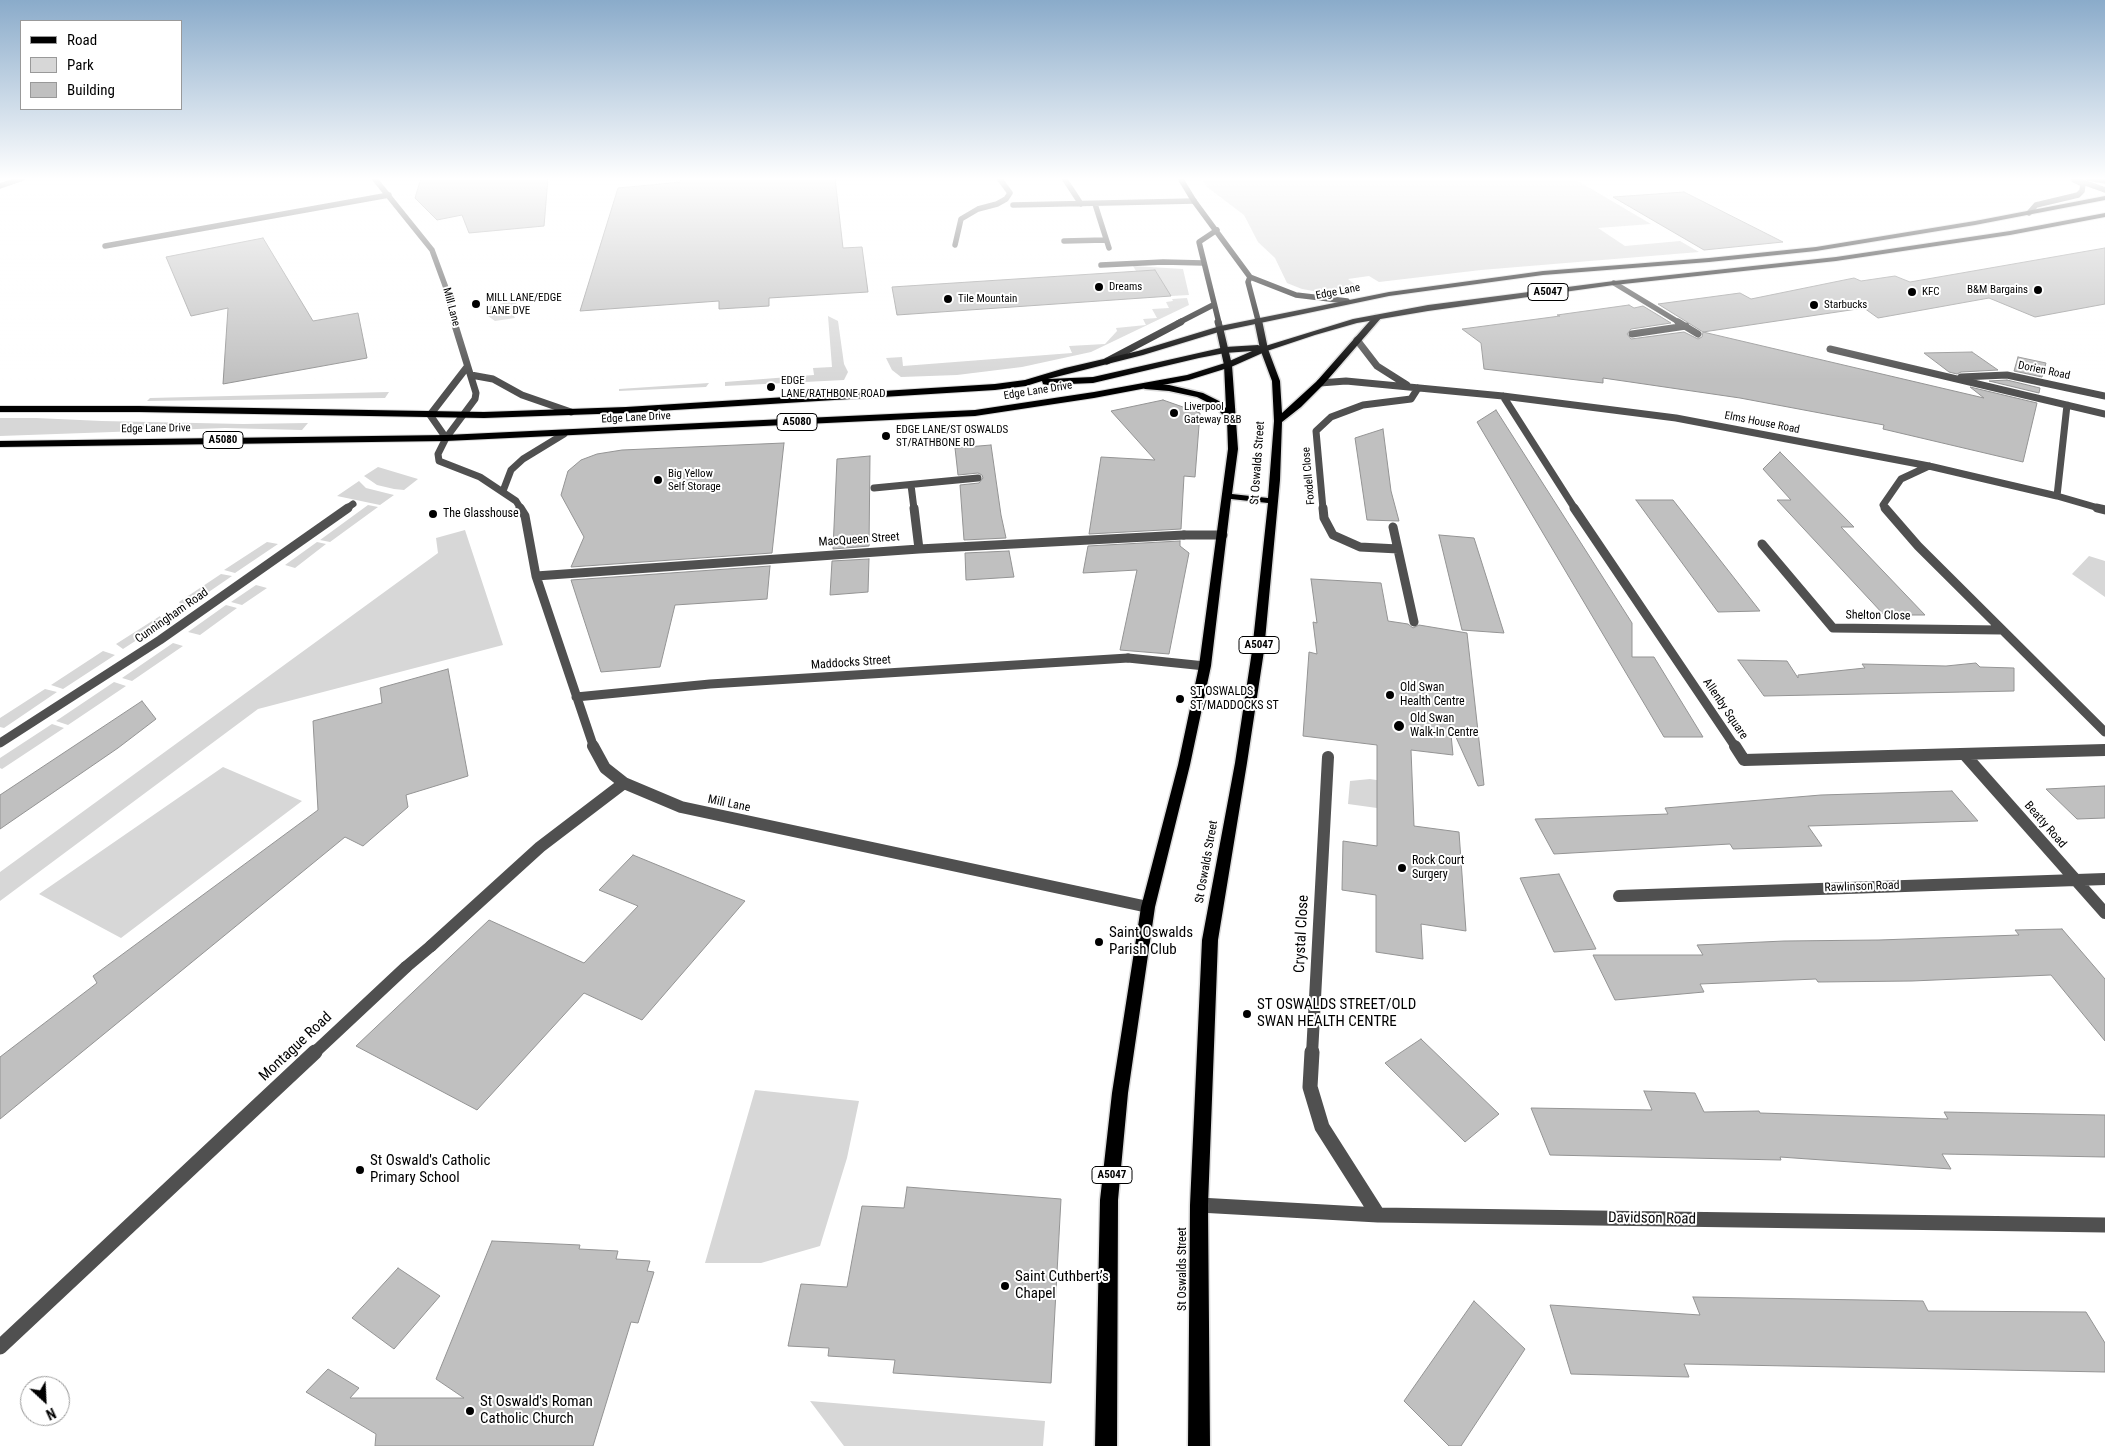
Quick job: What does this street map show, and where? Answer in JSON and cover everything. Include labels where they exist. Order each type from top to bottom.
[{"type":"highway","name":"Edge Lane","points":[[1258,320],[1347,301],[1433,286],[1534,274],[1816,249],[1837,245]]},
{"type":"highway","name":"A5047","points":[[1264,349],[1312,333],[1378,317],[1428,308],[1614,283],[1781,266],[1928,245]]},
{"type":"highway","points":[[1816,249],[1830,256],[1905,249]]},
{"type":"highway","name":"Edge Lane Drive","points":[[0,409],[383,412],[464,415],[571,412],[871,396],[1026,383],[1258,320]]},
{"type":"highway","points":[[1026,383],[1093,380],[1225,350],[1264,349]]},
{"type":"highway","name":"Edge Lane Drive","points":[[0,444],[446,438],[564,434],[975,413],[1145,386],[1189,377],[1228,365],[1264,349]]},
{"type":"main road","points":[[1199,245],[1202,263],[1220,329]]},
{"type":"main road","points":[[1228,245],[1250,277],[1296,294],[1347,301]]},
{"type":"main road","points":[[1250,277],[1248,282],[1256,303],[1258,320]]},
{"type":"main road","points":[[1107,361],[1213,305]]},
{"type":"main road","points":[[1278,421],[1298,405],[1320,383],[1378,317]]},
{"type":"main road","name":"A5047","points":[[1258,320],[1264,349]]},
{"type":"main road","name":"A5047","points":[[1220,329],[1228,365]]},
{"type":"main road","name":"St Oswalds Street","points":[[1199,1446],[1199,1205],[1210,940],[1241,763],[1258,651],[1272,501],[1276,480],[1278,421],[1276,381],[1264,349]]},
{"type":"main road","name":"St Oswalds Street","points":[[1106,1446],[1110,1200],[1120,1093],[1148,907],[1184,765],[1205,666],[1233,449],[1228,365]]},
{"type":"main road","points":[[1145,386],[1168,388],[1200,395],[1216,403],[1231,418]]},
{"type":"main road","points":[[1228,496],[1272,501]]},
{"type":"street","name":"Mill Lane","points":[[429,245],[435,257],[450,300],[467,367],[476,393],[475,399],[446,438],[438,454],[439,461],[480,476],[516,501],[526,516],[536,576],[594,748],[604,768],[648,795],[681,807],[1148,907]]},
{"type":"street","points":[[1101,265],[1163,262],[1202,263]]},
{"type":"street","points":[[1614,283],[1698,334]]},
{"type":"street","points":[[1632,334],[1686,326]]},
{"type":"street","name":"Elms House Road","points":[[1357,340],[1377,366],[1409,386]]},
{"type":"street","name":"Dorien Road","points":[[1830,350],[2105,414]]},
{"type":"street","points":[[446,438],[430,415],[467,367]]},
{"type":"street","points":[[471,375],[493,379],[522,395],[571,412]]},
{"type":"street","name":"Dorien Road","points":[[1948,377],[2007,375],[2105,396]]},
{"type":"street","name":"Elms House Road","points":[[1320,383],[1346,381],[1409,386],[1676,418],[1929,466],[2057,496],[2105,510]]},
{"type":"street","name":"Foxdell Close","points":[[1398,549],[1360,547],[1333,535],[1324,518],[1316,431],[1331,417],[1363,406],[1411,399],[1418,388]]},
{"type":"street","name":"Allenby Square","points":[[1504,396],[1564,493],[1744,760],[2105,750]]},
{"type":"street","points":[[2057,496],[2067,405]]},
{"type":"street","points":[[503,491],[511,470],[522,458],[564,434]]},
{"type":"street","points":[[1929,466],[1901,479],[1884,505],[1918,546],[2105,732]]},
{"type":"street","points":[[874,488],[978,478]]},
{"type":"street","points":[[911,485],[919,549]]},
{"type":"street","name":"Cunningham Road","points":[[0,743],[160,640],[353,504]]},
{"type":"street","points":[[1393,527],[1414,622]]},
{"type":"street","name":"MacQueen Street","points":[[536,576],[919,549],[1223,534]]},
{"type":"street","name":"Shelton Close","points":[[1762,544],[1834,628],[2001,630]]},
{"type":"street","name":"Maddocks Street","points":[[576,697],[710,684],[1128,658],[1205,666]]},
{"type":"street","name":"Beatty Road","points":[[1965,755],[2105,913]]},
{"type":"street","name":"Crystal Close","points":[[1328,757],[1310,1087],[1322,1128],[1378,1215]]},
{"type":"street","name":"Montague Road","points":[[0,1347],[406,967],[540,847],[624,782]]},
{"type":"street","name":"Rawlinson Road","points":[[1619,896],[2105,879]]},
{"type":"street","name":"Davidson Road","points":[[1199,1205],[1378,1215],[2105,1225]]},
{"type":"green space","points":[[1262,245],[1688,245],[1699,252],[1481,270],[1379,282],[1369,276],[1348,279],[1357,286],[1319,292],[1302,289],[1287,283],[1275,258]]},
{"type":"green space","points":[[1133,266],[1183,269],[1189,295],[1171,296],[1155,270],[1136,271]]},
{"type":"green space","points":[[501,298],[516,302],[517,310],[511,311],[515,318],[495,321],[488,316],[485,307],[504,303],[504,300],[483,302]]},
{"type":"green space","points":[[1187,298],[1189,305],[1091,352],[1022,367],[957,375],[901,377],[892,370],[886,358],[902,357],[903,366],[1072,353],[1069,346],[1105,344],[1117,331],[1116,328],[1146,325],[1143,319],[1157,318],[1152,309],[1169,308],[1166,302],[1173,301],[1172,299]]},
{"type":"green space","points":[[828,316],[838,321],[844,364],[848,372],[844,380],[725,386],[725,382],[814,375],[813,368],[832,367]]},
{"type":"green space","points":[[709,383],[706,387],[619,391],[619,389]]},
{"type":"green space","points":[[389,392],[385,398],[147,401],[150,398]]},
{"type":"green space","points":[[0,418],[243,424],[308,423],[302,430],[225,428],[0,436]]},
{"type":"green space","points":[[378,467],[418,479],[404,490],[377,485],[364,476]]},
{"type":"green space","points":[[359,481],[366,488],[394,495],[380,505],[337,496]]},
{"type":"green space","points":[[368,505],[378,507],[330,542],[320,540]]},
{"type":"green space","points":[[465,530],[503,645],[258,709],[0,901],[0,872],[438,553],[436,538]]},
{"type":"green space","points":[[267,542],[278,544],[235,573],[224,570]]},
{"type":"green space","points":[[317,542],[326,544],[295,568],[285,565]]},
{"type":"green space","points":[[2089,556],[2105,561],[2105,597],[2072,574]]},
{"type":"green space","points":[[221,574],[232,576],[184,609],[179,602]]},
{"type":"green space","points":[[256,585],[267,588],[242,605],[231,602]]},
{"type":"green space","points":[[226,605],[237,608],[200,635],[188,632]]},
{"type":"green space","points":[[160,616],[163,623],[123,649],[116,644]]},
{"type":"green space","points":[[173,643],[183,646],[132,681],[122,678]]},
{"type":"green space","points":[[103,651],[115,655],[63,689],[51,685]]},
{"type":"green space","points":[[114,682],[126,686],[68,725],[56,721]]},
{"type":"green space","points":[[45,689],[57,692],[4,728],[0,727],[0,718]]},
{"type":"green space","points":[[52,724],[64,728],[2,769],[0,768],[0,758]]},
{"type":"green space","points":[[223,767],[302,801],[121,938],[39,894]]},
{"type":"green space","points":[[1370,779],[1389,782],[1377,795],[1377,808],[1348,804],[1350,781]]},
{"type":"green space","points":[[755,1090],[859,1101],[847,1158],[820,1246],[761,1263],[705,1263]]},
{"type":"green space","points":[[810,1401],[1045,1421],[1043,1446],[844,1446]]},
{"type":"building","points":[[225,245],[268,245],[313,321],[358,313],[367,358],[223,384],[228,308],[191,316],[166,257]]},
{"type":"building","points":[[600,245],[862,247],[868,292],[769,298],[769,306],[719,309],[719,301],[580,311]]},
{"type":"building","points":[[1696,245],[1749,245],[1704,250]]},
{"type":"building","points":[[2105,248],[2105,304],[2035,317],[1989,298],[1878,318],[1864,308],[1703,332],[1658,304],[1740,293],[1751,299],[1854,278],[1861,281],[1895,276],[1910,282]]},
{"type":"building","points":[[1155,270],[1171,296],[897,315],[892,287]]},
{"type":"building","points":[[1629,305],[1634,308],[1643,306],[1671,323],[1631,329],[1627,334],[1631,339],[1684,332],[1698,339],[1702,337],[1703,332],[1984,398],[1970,387],[2037,403],[2023,462],[1883,429],[1884,425],[1740,398],[1603,378],[1603,383],[1484,369],[1481,343],[1462,329]]},
{"type":"building","points":[[1972,352],[1998,370],[1961,372],[1957,374],[1949,372],[1924,353]]},
{"type":"building","points":[[2018,357],[2046,363],[2042,377],[2014,371]]},
{"type":"building","points":[[2007,380],[2040,388],[2039,393],[1989,381]]},
{"type":"building","points":[[1163,400],[1200,413],[1195,477],[1184,476],[1181,529],[1089,534],[1101,457],[1155,460],[1111,411]]},
{"type":"building","points":[[1496,410],[1632,623],[1632,657],[1654,657],[1703,737],[1664,737],[1477,422]]},
{"type":"building","points":[[1383,429],[1391,491],[1399,521],[1367,520],[1355,438]]},
{"type":"building","points":[[784,443],[772,553],[571,567],[584,537],[561,495],[568,471],[581,460],[597,454],[622,450]]},
{"type":"building","points":[[991,445],[1006,538],[964,540],[960,485],[979,483],[983,478],[978,473],[958,475],[955,448]]},
{"type":"building","points":[[1780,452],[1854,527],[1841,527],[1925,615],[1884,615],[1777,500],[1791,500],[1763,469]]},
{"type":"building","points":[[870,456],[869,546],[833,549],[837,459]]},
{"type":"building","points":[[1636,500],[1673,500],[1760,611],[1718,612]]},
{"type":"building","points":[[1439,535],[1474,538],[1504,633],[1462,630]]},
{"type":"building","points":[[1180,541],[1180,546],[1189,553],[1169,654],[1120,650],[1137,570],[1083,573],[1088,546]]},
{"type":"building","points":[[1009,551],[1014,577],[966,580],[965,553]]},
{"type":"building","points":[[869,559],[868,592],[830,595],[832,561]]},
{"type":"building","points":[[770,566],[767,599],[675,605],[660,667],[601,672],[571,580]]},
{"type":"building","points":[[1311,579],[1381,583],[1388,621],[1408,624],[1413,628],[1419,625],[1467,633],[1484,785],[1478,786],[1450,724],[1453,755],[1411,750],[1414,826],[1459,832],[1466,931],[1421,924],[1423,959],[1376,952],[1376,895],[1342,890],[1343,841],[1377,846],[1377,745],[1303,736],[1309,652],[1317,654],[1313,622],[1317,623]]},
{"type":"building","points":[[1738,660],[1787,661],[1798,678],[1798,675],[1865,668],[1862,664],[1946,666],[1976,663],[1980,667],[2014,668],[2014,691],[1764,696]]},
{"type":"building","points":[[448,669],[468,776],[406,795],[408,807],[363,846],[345,837],[0,1119],[0,1057],[97,983],[93,976],[318,810],[313,721],[382,703],[380,688]]},
{"type":"building","points":[[142,701],[156,719],[118,748],[0,829],[0,795]]},
{"type":"building","points":[[2105,786],[2105,818],[2077,819],[2046,789]]},
{"type":"building","points":[[1952,791],[1978,821],[1808,826],[1822,846],[1733,849],[1730,844],[1554,854],[1535,819],[1668,814],[1665,808],[1821,795]]},
{"type":"building","points":[[633,855],[745,901],[642,1020],[584,993],[477,1110],[356,1046],[489,920],[584,963],[638,906],[599,890]]},
{"type":"building","points":[[1559,874],[1596,949],[1554,952],[1520,878]]},
{"type":"building","points":[[2062,929],[2105,979],[2105,1041],[2051,975],[1912,981],[1818,982],[1816,979],[1700,984],[1704,992],[1615,1000],[1593,955],[1703,955],[1697,945],[2019,935],[2015,930]]},
{"type":"building","points":[[1421,1039],[1499,1114],[1465,1142],[1385,1063]]},
{"type":"building","points":[[1644,1091],[1695,1093],[1704,1112],[1759,1111],[1760,1113],[1948,1119],[1944,1112],[2105,1115],[2105,1157],[1942,1154],[1951,1169],[1780,1157],[1781,1160],[1550,1155],[1531,1108],[1652,1110]]},
{"type":"building","name":"Saint Cuthbert’s Chapel","points":[[907,1187],[1061,1199],[1051,1383],[893,1373],[895,1360],[828,1356],[829,1348],[788,1346],[801,1284],[847,1287],[862,1206],[904,1208]]},
{"type":"building","points":[[492,1241],[580,1245],[579,1249],[618,1251],[616,1259],[650,1261],[647,1271],[654,1272],[638,1323],[631,1322],[593,1446],[375,1446],[376,1434],[306,1392],[328,1369],[359,1388],[350,1398],[464,1398],[436,1379]]},
{"type":"building","points":[[398,1268],[440,1296],[394,1349],[352,1318]]},
{"type":"building","points":[[1693,1297],[1923,1301],[1928,1311],[2086,1312],[2105,1343],[2105,1372],[1684,1364],[1689,1377],[1571,1374],[1550,1305],[1700,1315]]},
{"type":"building","points":[[1474,1301],[1525,1349],[1461,1446],[1449,1446],[1404,1401]]},
{"type":"place","name":"Dreams","points":[[1099,287]]},
{"type":"place","name":"B&M Bargains","points":[[2038,290]]},
{"type":"place","name":"KFC","points":[[1912,292]]},
{"type":"place","name":"Tile Mountain","points":[[948,299]]},
{"type":"place","name":"MILL LANE/EDGE LANE DVE","points":[[476,304]]},
{"type":"place","name":"Starbucks","points":[[1814,305]]},
{"type":"place","name":"EDGE LANE/RATHBONE ROAD","points":[[771,387]]},
{"type":"place","name":"Liverpool Gateway B&B","points":[[1174,413]]},
{"type":"place","name":"EDGE LANE/ST OSWALDS ST/RATHBONE RD","points":[[886,436]]},
{"type":"place","name":"Big Yellow Self Storage","points":[[658,480]]},
{"type":"place","name":"The Glasshouse","points":[[433,514]]},
{"type":"place","name":"Old Swan Health Centre","points":[[1390,695]]},
{"type":"place","name":"ST OSWALDS ST/MADDOCKS ST","points":[[1180,699]]},
{"type":"place","name":"Old Swan Walk-In Centre","points":[[1399,726]]},
{"type":"place","name":"Rock Court Surgery","points":[[1402,868]]},
{"type":"place","name":"Saint Oswalds Parish Club","points":[[1099,942]]},
{"type":"place","name":"ST OSWALDS STREET/OLD SWAN HEALTH CENTRE","points":[[1247,1014]]},
{"type":"place","name":"St Oswald's Catholic Primary School","points":[[360,1170]]},
{"type":"place","name":"Saint Cuthbert’s Chapel","points":[[1005,1286]]},
{"type":"place","name":"St Oswald's Roman Catholic Church","points":[[470,1411]]}]
